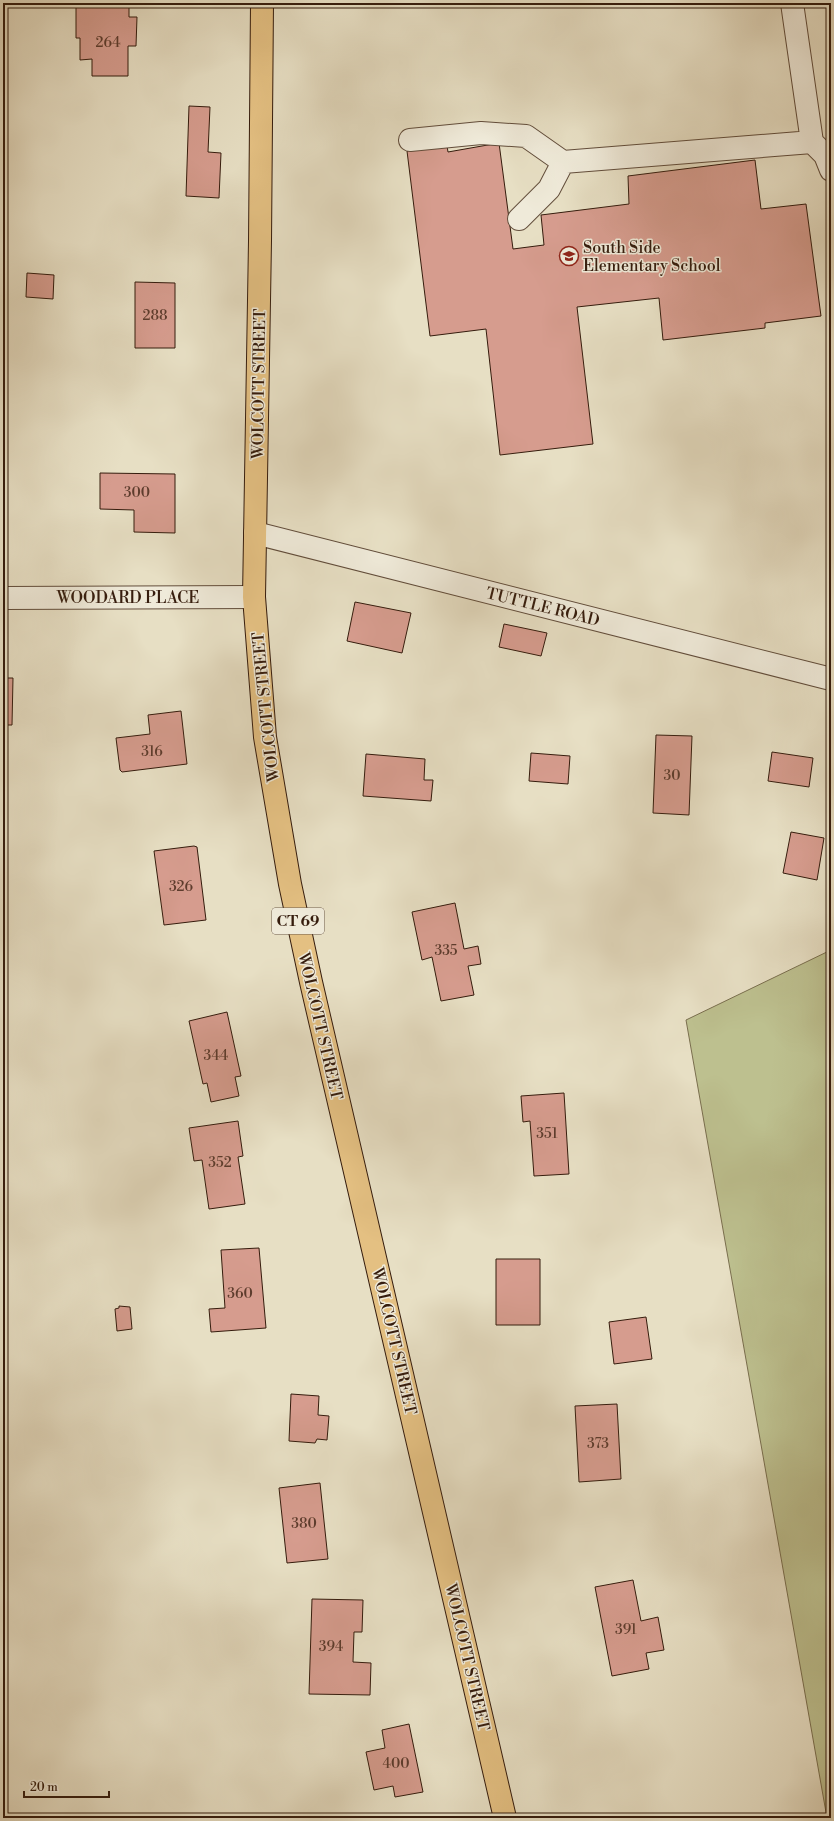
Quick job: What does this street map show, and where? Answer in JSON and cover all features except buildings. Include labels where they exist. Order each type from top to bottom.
[{"type":"main road","name":"WOLCOTT STREET","points":[[262,3],[254,597],[265,737],[290,884],[311,982],[504,1818]]},
{"type":"street","points":[[792,3],[812,142],[825,155],[831,170]]},
{"type":"street","points":[[410,140],[481,133],[526,136],[563,162],[812,142]]},
{"type":"street","points":[[519,219],[549,189],[563,162]]},
{"type":"street","name":"TUTTLE ROAD","points":[[255,533],[831,679]]},
{"type":"street","name":"WOODARD PLACE","points":[[3,598],[254,597]]},
{"type":"green space","points":[[831,950],[831,1818],[827,1818],[686,1020]]},
{"type":"place","name":"South Side Elementary School","points":[[569,256]]}]
